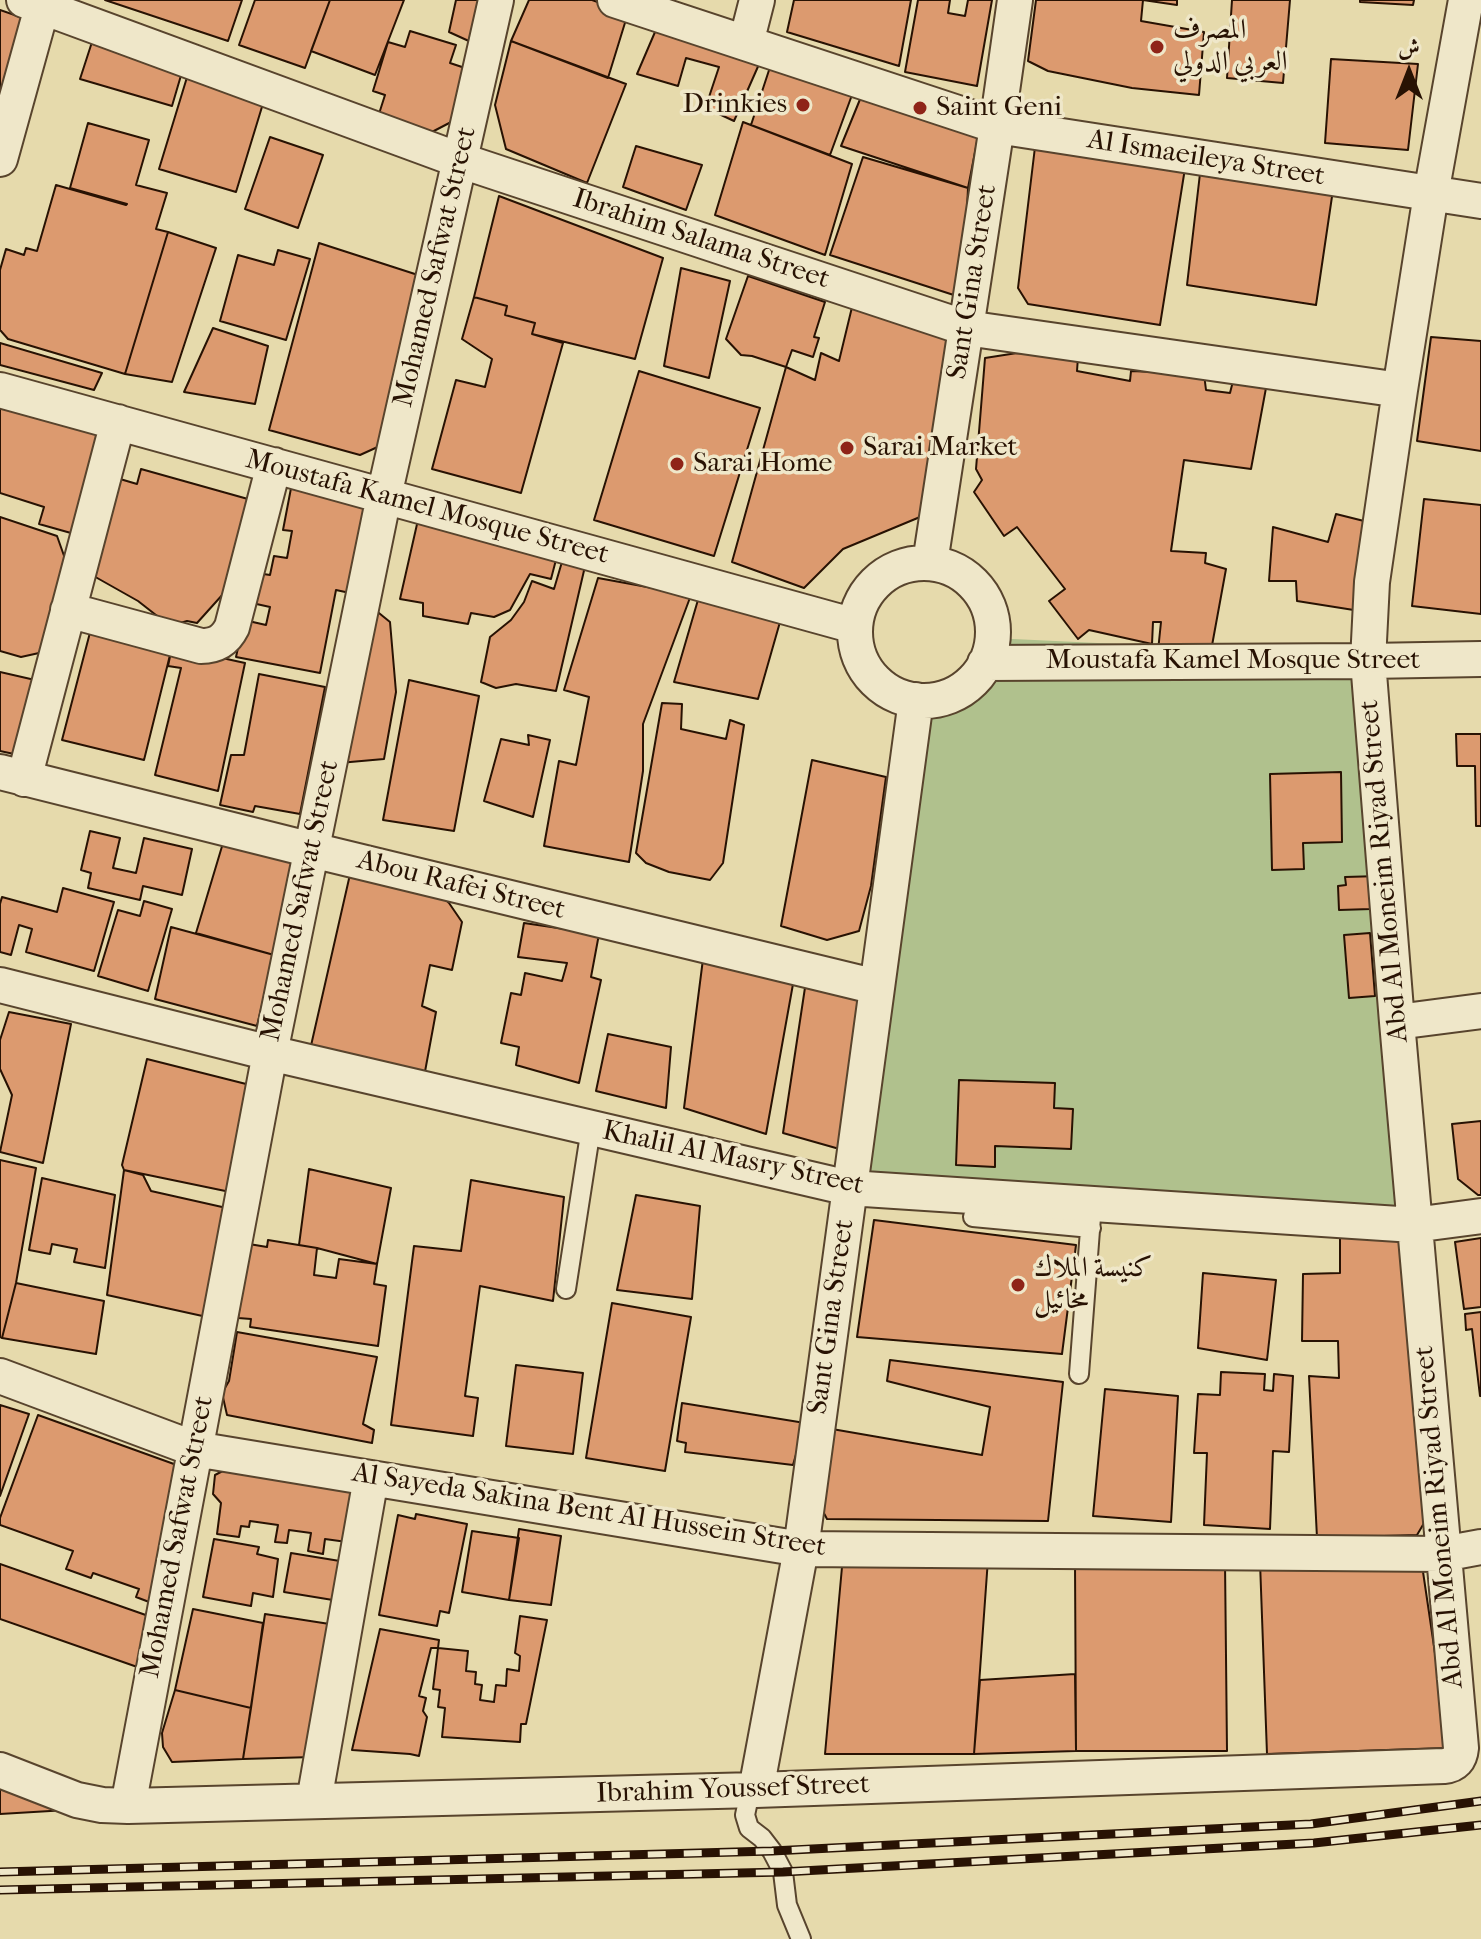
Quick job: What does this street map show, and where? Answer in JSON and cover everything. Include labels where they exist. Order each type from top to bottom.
[{"type":"street","name":"Mohamed Safwat Street","points":[[128,1806],[270,1053],[384,496],[496,0]]},
{"type":"street","name":"Al Ismaeileya Street","points":[[615,0],[997,126],[1481,201]]},
{"type":"street","points":[[746,43],[757,0]]},
{"type":"street","name":"Sant Gina Street","points":[[930,563],[1015,0]]},
{"type":"street","name":"Abd Al Moneim Riyad Street","points":[[1461,1748],[1368,661],[1372,582],[1400,390],[1466,0]]},
{"type":"street","name":"Ibrahim Salama Street","points":[[37,2],[459,160],[966,328],[1400,390]]},
{"type":"street","points":[[0,159],[37,2]]},
{"type":"street","name":"Moustafa Kamel Mosque Street","points":[[0,390],[855,626]]},
{"type":"street","points":[[12,775],[68,610],[118,422]]},
{"type":"street","points":[[68,610],[201,646],[216,645],[232,627],[274,465]]},
{"type":"street","points":[[930,563],[960,574],[983,597],[989,611],[992,644],[977,676],[962,689],[945,697],[916,700],[883,688],[870,676],[858,652],[855,626],[857,611],[873,585],[899,568],[930,563]]},
{"type":"street","name":"Moustafa Kamel Mosque Street","points":[[985,663],[1481,659]]},
{"type":"street","name":"Sant Gina Street","points":[[756,1790],[801,1549],[916,700]]},
{"type":"street","name":"Abou Rafei Street","points":[[12,775],[877,987]]},
{"type":"street","name":"Khalil Al Masry Street","points":[[0,985],[270,1053],[849,1188],[1092,1216],[1414,1225],[1481,1216]]},
{"type":"street","points":[[1397,1022],[1481,1011]]},
{"type":"street","name":"Al Sayeda Sakina Bent Al Hussein Street","points":[[0,1376],[195,1449],[801,1549],[1443,1554],[1481,1547]]},
{"type":"street","points":[[314,1801],[371,1478]]},
{"type":"street","name":"Ibrahim Youssef Street","points":[[0,1770],[77,1800],[128,1806],[756,1790],[1449,1766],[1458,1759],[1461,1748]]},
{"type":"lane","points":[[566,1289],[591,1128]]},
{"type":"lane","points":[[973,1217],[1092,1216],[1079,1374]]},
{"type":"lane","points":[[756,1790],[748,1801],[745,1815],[749,1828],[762,1838],[783,1872],[787,1905],[801,1939]]},
{"type":"green space","points":[[992,638],[1372,656],[1413,1216],[849,1188],[923,701],[951,694],[973,679],[984,662]]},
{"type":"building","points":[[105,0],[242,0],[228,41]]},
{"type":"building","points":[[255,0],[330,0],[305,68],[239,45]]},
{"type":"building","points":[[330,0],[404,0],[375,75],[311,51]]},
{"type":"building","points":[[456,0],[482,0],[471,42],[449,32]]},
{"type":"building","points":[[529,0],[592,0],[628,13],[608,78],[511,41]]},
{"type":"building","points":[[794,0],[911,0],[899,66],[787,32]]},
{"type":"building","points":[[918,0],[950,0],[948,13],[965,16],[968,0],[992,0],[977,86],[905,72]]},
{"type":"building","points":[[1036,0],[1143,0],[1141,21],[1204,32],[1199,95],[1132,88],[1048,71],[1028,61]]},
{"type":"building","points":[[1143,0],[1177,0],[1177,5]]},
{"type":"building","points":[[1232,0],[1290,0],[1283,83],[1227,78]]},
{"type":"building","points":[[1360,0],[1414,0],[1413,5]]},
{"type":"building","points":[[0,10],[26,19],[0,119]]},
{"type":"building","points":[[658,25],[760,62],[734,121],[706,106],[719,67],[686,58],[678,86],[637,74]]},
{"type":"building","points":[[410,31],[456,45],[450,63],[471,70],[455,120],[430,133],[378,117],[385,95],[373,91],[388,42],[405,47]]},
{"type":"building","points":[[511,41],[626,84],[587,183],[506,149],[495,105]]},
{"type":"building","points":[[92,42],[182,72],[172,106],[80,79]]},
{"type":"building","name":"Drinkies","points":[[773,58],[856,84],[830,155],[751,125]]},
{"type":"building","points":[[1331,59],[1418,64],[1408,150],[1325,143]]},
{"type":"building","points":[[188,74],[265,97],[236,192],[159,169]]},
{"type":"building","points":[[863,92],[978,137],[968,188],[841,146]]},
{"type":"building","points":[[743,122],[852,164],[825,255],[715,215]]},
{"type":"building","points":[[88,123],[149,140],[136,185],[167,193],[156,229],[168,232],[125,374],[8,339],[0,330],[0,270],[6,249],[24,255],[26,248],[37,251],[56,185],[127,204],[70,188]]},
{"type":"building","points":[[270,137],[323,155],[298,228],[245,209]]},
{"type":"building","points":[[636,146],[702,165],[686,210],[623,187]]},
{"type":"building","points":[[1035,147],[1186,162],[1160,325],[1028,304],[1018,288]]},
{"type":"building","points":[[863,157],[968,188],[963,298],[830,255]]},
{"type":"building","points":[[1201,165],[1334,183],[1316,305],[1187,285]]},
{"type":"building","points":[[499,196],[663,258],[635,359],[532,334],[535,323],[505,315],[507,306],[474,297]]},
{"type":"building","points":[[168,232],[216,248],[172,382],[125,374]]},
{"type":"building","points":[[319,243],[418,275],[382,445],[360,455],[269,430]]},
{"type":"building","points":[[278,250],[310,259],[286,340],[220,321],[238,255],[274,265]]},
{"type":"building","points":[[681,268],[730,281],[709,378],[664,366]]},
{"type":"building","points":[[748,276],[825,302],[814,337],[819,338],[813,357],[792,350],[786,367],[741,355],[726,339]]},
{"type":"building","points":[[474,297],[507,306],[505,315],[535,323],[532,334],[563,343],[521,493],[432,469],[456,380],[485,387],[492,359],[462,339]]},
{"type":"building","name":"Sarai Market","points":[[853,303],[949,338],[920,517],[843,549],[804,588],[732,562],[786,367],[815,380],[821,353],[839,361]]},
{"type":"building","points":[[213,328],[268,346],[255,404],[184,392]]},
{"type":"building","points":[[1431,337],[1481,341],[1481,451],[1417,441]]},
{"type":"building","points":[[0,343],[102,373],[94,390],[0,365]]},
{"type":"building","points":[[1017,353],[1078,357],[1077,371],[1130,381],[1131,371],[1204,374],[1206,390],[1230,393],[1233,381],[1266,388],[1251,469],[1184,460],[1171,551],[1206,553],[1205,563],[1226,569],[1211,651],[1158,651],[1161,622],[1153,622],[1152,644],[1089,630],[1078,639],[1049,601],[1065,589],[1017,527],[1004,536],[974,492],[982,480],[976,469],[985,358]]},
{"type":"building","name":"Sarai Home","points":[[639,371],[760,408],[714,556],[594,520]]},
{"type":"building","points":[[0,398],[109,429],[78,535],[39,524],[44,507],[0,493]]},
{"type":"building","points":[[141,469],[255,501],[242,550],[231,561],[242,573],[197,623],[187,621],[170,626],[138,601],[83,570],[120,479],[137,484]]},
{"type":"building","points":[[292,483],[369,497],[350,593],[336,590],[320,673],[236,657],[244,620],[266,625],[270,607],[252,603],[257,573],[270,575],[274,556],[287,558],[292,531],[283,530]]},
{"type":"building","points":[[1424,499],[1481,505],[1481,614],[1412,606]]},
{"type":"building","points":[[420,511],[558,552],[551,579],[530,574],[510,610],[494,617],[471,613],[468,624],[423,616],[423,603],[400,599]]},
{"type":"building","points":[[1336,514],[1380,525],[1360,611],[1297,601],[1296,581],[1269,581],[1273,527],[1328,542]]},
{"type":"building","points":[[0,517],[57,536],[68,567],[51,636],[39,653],[21,657],[0,651]]},
{"type":"building","points":[[564,555],[586,562],[556,691],[516,684],[496,688],[481,682],[490,637],[511,620],[524,602],[532,581],[554,589]]},
{"type":"building","points":[[598,578],[691,595],[643,724],[643,771],[629,862],[544,846],[559,761],[576,765],[589,697],[564,690]]},
{"type":"building","points":[[700,593],[782,615],[758,699],[674,682]]},
{"type":"building","points":[[374,609],[390,622],[396,692],[384,759],[339,763]]},
{"type":"building","points":[[93,621],[172,647],[144,760],[62,740]]},
{"type":"building","points":[[172,647],[245,663],[218,791],[155,775],[181,668],[168,666]]},
{"type":"building","points":[[0,672],[35,680],[14,754],[0,751]]},
{"type":"building","points":[[259,674],[325,687],[300,814],[255,806],[253,812],[220,805],[231,755],[244,755]]},
{"type":"building","points":[[409,680],[479,696],[454,831],[383,820]]},
{"type":"building","points":[[662,703],[682,704],[681,729],[726,739],[730,720],[744,725],[723,863],[710,880],[669,872],[646,863],[636,853]]},
{"type":"building","points":[[1456,734],[1481,734],[1481,826],[1476,826],[1475,766],[1457,766]]},
{"type":"building","points":[[528,735],[550,740],[533,817],[484,801],[501,739],[529,745]]},
{"type":"building","points":[[812,760],[886,777],[871,886],[859,931],[827,940],[781,926]]},
{"type":"building","points":[[1341,772],[1342,842],[1303,843],[1304,869],[1272,870],[1270,774]]},
{"type":"building","points":[[90,831],[120,838],[113,868],[136,873],[144,838],[192,849],[182,895],[143,886],[140,900],[88,888],[91,873],[81,870]]},
{"type":"building","points":[[223,843],[296,862],[274,955],[196,933]]},
{"type":"building","points":[[351,870],[432,886],[462,922],[452,970],[430,965],[422,1006],[436,1012],[424,1077],[310,1050]]},
{"type":"building","points":[[1380,876],[1371,909],[1339,910],[1338,886],[1346,885],[1345,877]]},
{"type":"building","points":[[63,888],[114,902],[94,971],[26,952],[32,929],[19,925],[11,955],[0,952],[2,897],[57,912]]},
{"type":"building","points":[[144,901],[172,909],[148,991],[98,976],[118,910],[140,916]]},
{"type":"building","points":[[524,923],[599,934],[591,977],[601,980],[579,1083],[516,1065],[519,1047],[501,1043],[511,993],[521,995],[525,973],[562,981],[567,963],[518,957]]},
{"type":"building","points":[[171,927],[274,955],[257,1026],[155,999]]},
{"type":"building","points":[[1370,933],[1375,996],[1349,998],[1344,935]]},
{"type":"building","points":[[703,959],[795,973],[766,1134],[684,1108]]},
{"type":"building","points":[[806,981],[874,991],[850,1152],[783,1133]]},
{"type":"building","points":[[9,1012],[71,1024],[43,1163],[0,1152],[12,1095],[0,1069],[0,1040]]},
{"type":"building","points":[[608,1034],[671,1047],[666,1108],[596,1091]]},
{"type":"building","points":[[147,1059],[258,1087],[235,1193],[124,1170],[122,1165]]},
{"type":"building","points":[[959,1080],[1055,1083],[1054,1108],[1073,1109],[1071,1149],[995,1146],[995,1167],[956,1165]]},
{"type":"building","points":[[1481,1121],[1481,1195],[1478,1195],[1458,1179],[1452,1124]]},
{"type":"building","points":[[0,1160],[36,1168],[16,1283],[2,1338],[0,1337]]},
{"type":"building","points":[[309,1169],[391,1188],[377,1264],[299,1245]]},
{"type":"building","points":[[124,1170],[143,1175],[151,1191],[231,1209],[207,1317],[107,1295]]},
{"type":"building","points":[[42,1178],[115,1195],[105,1268],[74,1262],[77,1249],[52,1244],[50,1254],[29,1250]]},
{"type":"building","points":[[471,1180],[564,1197],[553,1301],[480,1286],[465,1396],[478,1398],[473,1436],[391,1425],[414,1246],[461,1251]]},
{"type":"building","points":[[636,1195],[700,1206],[692,1299],[617,1290]]},
{"type":"building","points":[[874,1220],[1076,1245],[1062,1354],[857,1337]]},
{"type":"building","points":[[1340,1233],[1401,1241],[1427,1518],[1417,1535],[1317,1538],[1309,1376],[1339,1378],[1338,1341],[1302,1341],[1303,1274],[1340,1273]]},
{"type":"building","points":[[1481,1238],[1481,1307],[1464,1309],[1455,1242]]},
{"type":"building","points":[[268,1240],[317,1248],[314,1275],[336,1278],[339,1259],[377,1264],[374,1284],[386,1286],[378,1346],[250,1327],[251,1319],[238,1318],[249,1244],[267,1247]]},
{"type":"building","points":[[1203,1273],[1276,1280],[1267,1360],[1198,1348]]},
{"type":"building","points":[[16,1283],[104,1301],[96,1354],[2,1338]]},
{"type":"building","points":[[612,1303],[691,1317],[665,1471],[586,1458]]},
{"type":"building","points":[[1481,1312],[1480,1396],[1472,1329],[1466,1330],[1465,1314]]},
{"type":"building","points":[[237,1332],[377,1357],[363,1424],[374,1430],[372,1443],[227,1415],[222,1393],[229,1381]]},
{"type":"building","points":[[890,1360],[1063,1382],[1048,1521],[827,1519],[818,1502],[832,1429],[982,1455],[990,1407],[887,1381]]},
{"type":"building","points":[[516,1365],[583,1373],[573,1454],[506,1446]]},
{"type":"building","points":[[1221,1372],[1265,1374],[1264,1390],[1273,1391],[1274,1374],[1293,1376],[1289,1452],[1273,1451],[1270,1529],[1204,1525],[1207,1453],[1194,1453],[1198,1394],[1220,1395]]},
{"type":"building","points":[[1105,1389],[1178,1396],[1171,1522],[1093,1516]]},
{"type":"building","points":[[682,1403],[805,1423],[793,1465],[685,1452],[686,1443],[677,1441]]},
{"type":"building","points":[[0,1405],[29,1414],[0,1496]]},
{"type":"building","points":[[38,1415],[185,1468],[157,1605],[136,1597],[139,1589],[93,1573],[91,1578],[66,1569],[73,1551],[0,1525]]},
{"type":"building","points":[[238,1463],[364,1483],[354,1543],[325,1539],[323,1554],[308,1551],[311,1533],[289,1530],[287,1543],[275,1542],[278,1525],[250,1521],[249,1527],[241,1526],[239,1537],[217,1534],[221,1503],[213,1494],[215,1475]]},
{"type":"building","points":[[416,1514],[467,1524],[449,1613],[440,1611],[437,1626],[379,1615],[398,1515],[415,1519]]},
{"type":"building","points":[[519,1529],[561,1536],[551,1605],[509,1600]]},
{"type":"building","points":[[472,1531],[519,1538],[509,1600],[462,1592]]},
{"type":"building","points":[[214,1539],[259,1547],[257,1554],[278,1559],[273,1597],[253,1593],[251,1606],[203,1597]]},
{"type":"building","points":[[291,1553],[352,1563],[345,1602],[284,1592]]},
{"type":"building","points":[[843,1556],[988,1559],[974,1754],[825,1754]]},
{"type":"building","points":[[1225,1562],[1227,1751],[1076,1751],[1075,1563]]},
{"type":"building","points":[[1260,1562],[1422,1565],[1449,1748],[1267,1754]]},
{"type":"building","points":[[0,1564],[160,1620],[143,1669],[0,1619]]},
{"type":"building","points":[[193,1609],[263,1623],[251,1708],[175,1690]]},
{"type":"building","points":[[265,1614],[336,1625],[313,1757],[243,1759]]},
{"type":"building","points":[[520,1616],[547,1620],[526,1724],[521,1724],[520,1742],[442,1737],[445,1708],[438,1707],[440,1690],[433,1689],[438,1648],[468,1651],[466,1671],[476,1672],[475,1684],[482,1685],[480,1700],[494,1702],[496,1685],[506,1686],[507,1669],[519,1671],[520,1656],[515,1653]]},
{"type":"building","points":[[380,1629],[439,1640],[438,1648],[431,1648],[419,1696],[426,1698],[423,1711],[427,1717],[419,1756],[352,1750]]},
{"type":"building","points":[[1075,1674],[1076,1751],[974,1754],[980,1680]]},
{"type":"building","points":[[175,1690],[251,1708],[243,1759],[172,1762],[163,1747],[162,1733]]},
{"type":"building","points":[[0,1777],[84,1809],[0,1814]]},
{"type":"railway","points":[[0,1872],[772,1851],[1311,1824],[1481,1801]]},
{"type":"railway","points":[[0,1890],[783,1872],[1314,1843],[1481,1825]]},
{"type":"place","name":"المصرف العربي الدولي","points":[[1157,47]]},
{"type":"place","name":"Drinkies","points":[[803,105]]},
{"type":"place","name":"Saint Geni","points":[[920,108]]},
{"type":"place","name":"Sarai Market","points":[[847,448]]},
{"type":"place","name":"Sarai Home","points":[[677,464]]},
{"type":"place","name":"كنيسة الملاك مخائيل","points":[[1018,1285]]}]
